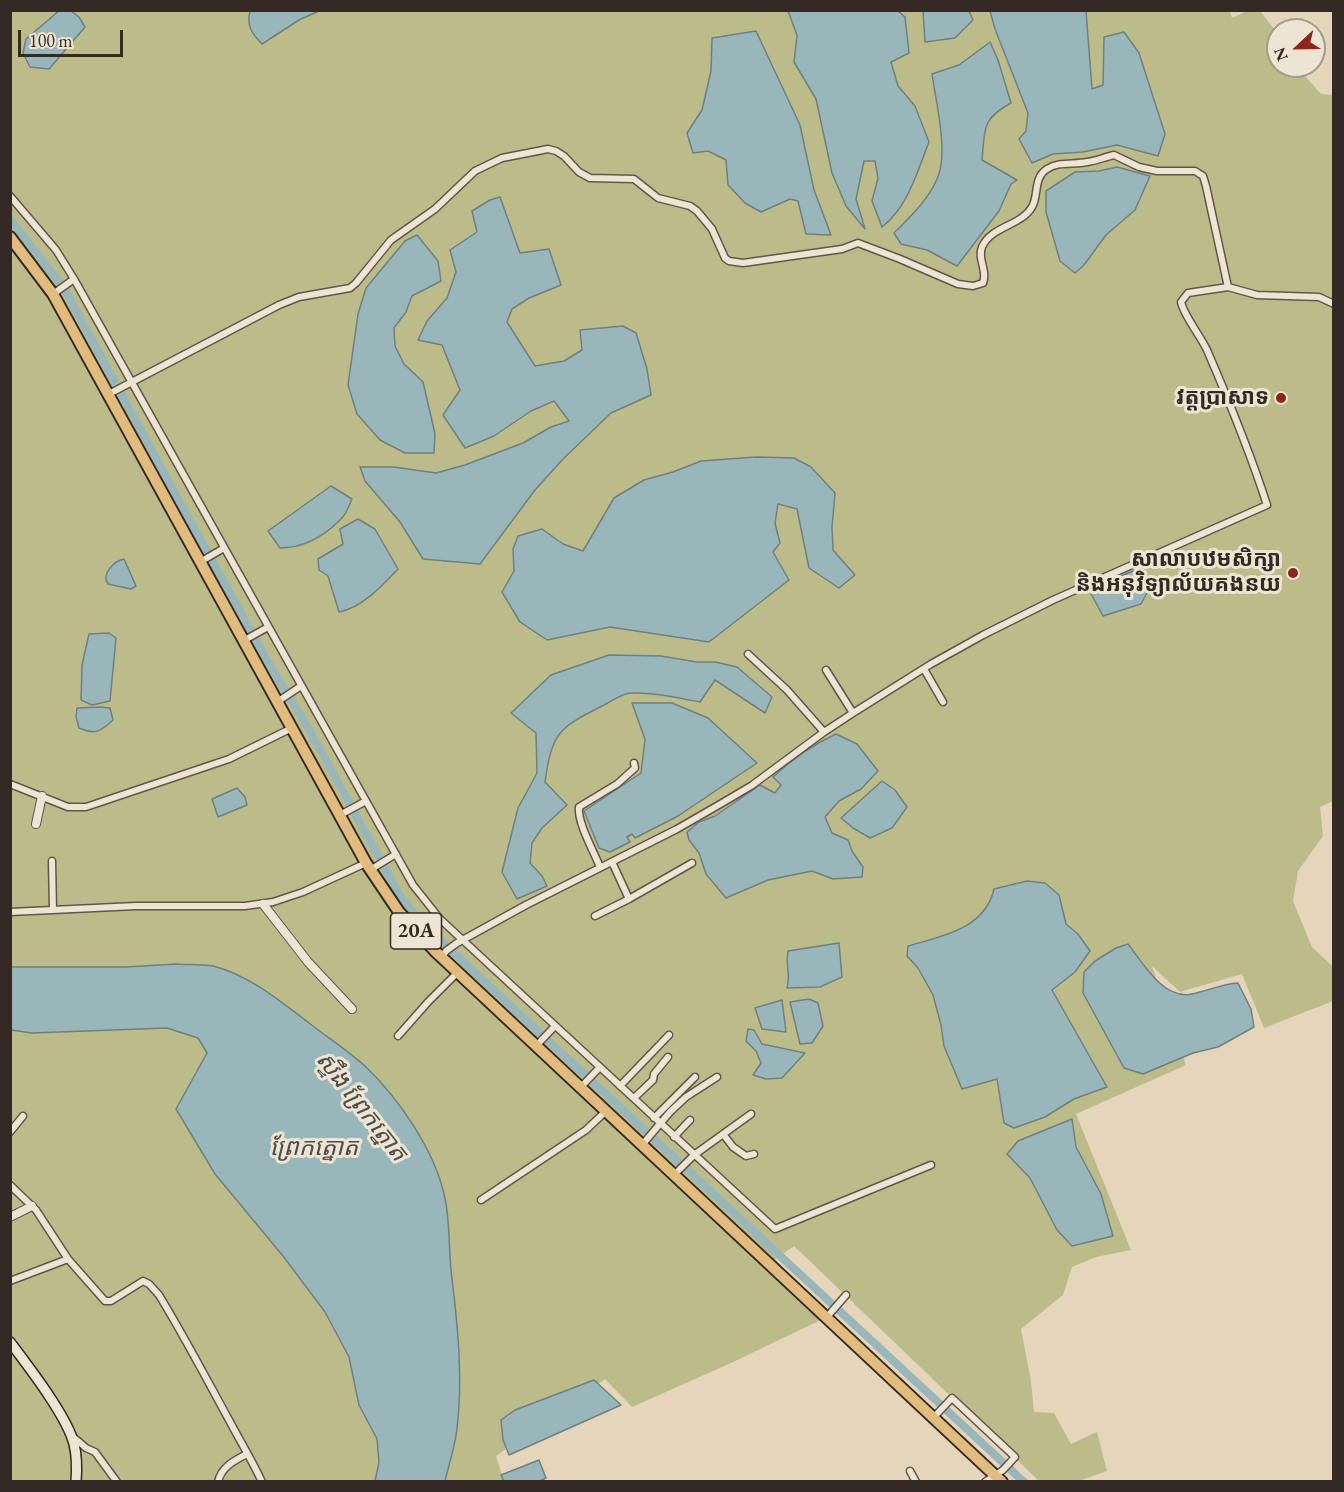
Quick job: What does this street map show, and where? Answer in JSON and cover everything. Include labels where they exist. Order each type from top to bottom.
[{"type":"main road","name":"20A","points":[[11,237],[56,291],[107,395],[200,562],[248,638],[277,702],[343,813],[368,866],[399,912],[536,1046],[584,1084],[606,1111],[645,1141],[678,1171],[1000,1475]]},
{"type":"main road","points":[[10,1341],[61,1416],[71,1436],[75,1451],[76,1482]]},
{"type":"street","points":[[107,395],[279,305],[299,297],[350,288],[357,283],[391,240],[429,214],[475,171],[502,158],[548,149],[564,156],[579,172],[590,178],[634,179],[658,198],[690,206],[706,220],[725,258],[729,261],[747,262],[842,249],[858,243],[958,284],[973,286],[983,283],[985,279],[981,252],[985,243],[994,233],[1029,211],[1035,199],[1036,186],[1046,169],[1061,164],[1088,162],[1114,155],[1139,167],[1156,171],[1195,171],[1203,176],[1206,186],[1228,287]]},
{"type":"street","points":[[10,196],[56,250],[224,548],[265,628],[301,686],[363,803],[413,885],[460,942],[555,1026],[598,1069],[634,1098],[658,1125],[674,1137],[692,1157],[775,1229],[931,1165]]},
{"type":"street","points":[[56,291],[71,280]]},
{"type":"street","points":[[444,954],[460,942],[726,801],[751,786],[853,713],[983,635],[1053,600],[1267,505],[1250,455],[1208,352],[1182,305],[1183,298],[1188,293],[1228,287],[1257,295],[1325,298],[1334,304]]},
{"type":"street","points":[[200,562],[224,548]]},
{"type":"street","points":[[248,638],[265,628]]},
{"type":"street","points":[[748,654],[787,690],[824,732]]},
{"type":"street","points":[[924,669],[943,702]]},
{"type":"street","points":[[826,670],[853,713]]},
{"type":"street","points":[[277,702],[301,686]]},
{"type":"street","points":[[10,784],[68,807],[86,807],[229,759],[292,728]]},
{"type":"street","points":[[600,867],[578,813],[579,807],[628,776],[635,768],[634,762]]},
{"type":"street","points":[[36,824],[42,796]]},
{"type":"street","points":[[343,813],[363,803]]},
{"type":"street","points":[[10,912],[186,905],[225,908],[263,904],[303,892],[396,854]]},
{"type":"street","points":[[52,861],[53,910]]},
{"type":"street","points":[[612,862],[628,899]]},
{"type":"street","points":[[595,916],[692,863]]},
{"type":"street","points":[[263,904],[308,962],[352,1009]]},
{"type":"street","points":[[398,1036],[458,972]]},
{"type":"street","points":[[536,1046],[555,1026]]},
{"type":"street","points":[[620,1086],[669,1035]]},
{"type":"street","points":[[634,1098],[653,1080],[654,1074],[668,1057]]},
{"type":"street","points":[[584,1084],[598,1069]]},
{"type":"street","points":[[654,1118],[695,1077]]},
{"type":"street","points":[[645,1141],[686,1097],[717,1077]]},
{"type":"street","points":[[481,1200],[586,1130],[606,1111]]},
{"type":"street","points":[[678,1171],[692,1157],[751,1114]]},
{"type":"street","points":[[10,1132],[23,1116]]},
{"type":"street","points":[[674,1137],[690,1120]]},
{"type":"street","points":[[723,1134],[733,1147],[746,1156],[754,1154]]},
{"type":"street","points":[[10,1185],[32,1206],[68,1259],[105,1301],[111,1301],[143,1281],[159,1295],[262,1482]]},
{"type":"street","points":[[10,1217],[32,1206]]},
{"type":"street","points":[[10,1281],[68,1259]]},
{"type":"street","points":[[829,1314],[846,1295]]},
{"type":"street","points":[[937,1414],[952,1398],[1015,1457],[1000,1475],[985,1482]]},
{"type":"street","points":[[71,1436],[95,1452],[117,1482]]},
{"type":"street","points":[[218,1482],[219,1475],[224,1470],[248,1454]]},
{"type":"street","points":[[910,1472],[916,1482]]},
{"type":"green space","points":[[1230,10],[1232,18],[1247,11],[1260,11],[1266,19],[1266,78],[1307,78],[1321,94],[1333,95],[1333,801],[1320,807],[1323,836],[1298,871],[1293,901],[1312,947],[1332,966],[1333,1001],[1264,1028],[1242,974],[1180,992],[1152,966],[1186,1065],[1076,1114],[1131,1250],[1096,1257],[1072,1267],[1063,1295],[1021,1329],[1031,1381],[1034,1412],[1054,1413],[1071,1444],[1097,1432],[1107,1471],[1079,1481],[1039,1481],[794,1246],[770,1263],[827,1317],[632,1407],[605,1379],[496,1456],[504,1481],[11,1481],[10,11]]},
{"type":"water","points":[[60,10],[71,11],[79,17],[85,27],[49,69],[30,67],[23,53],[26,39]]},
{"type":"water","points":[[250,10],[319,11],[299,20],[262,44],[251,29]]},
{"type":"water","points":[[788,11],[898,11],[905,17],[909,53],[891,62],[898,86],[915,106],[929,142],[916,177],[899,210],[882,227],[872,201],[878,178],[875,161],[864,161],[856,199],[865,229],[846,206],[832,173],[816,99],[794,62],[797,35]]},
{"type":"water","points":[[923,11],[969,11],[973,20],[955,38],[925,42]]},
{"type":"water","points":[[990,11],[1086,11],[1092,89],[1103,85],[1104,37],[1124,32],[1139,53],[1165,134],[1158,156],[1117,145],[1083,152],[1053,154],[1032,163],[1019,139],[1026,131],[1028,113]]},
{"type":"water","points":[[756,31],[800,125],[814,190],[831,235],[806,234],[798,201],[790,199],[761,212],[745,203],[728,185],[726,160],[708,151],[693,153],[687,133],[702,110],[711,71],[712,38]]},
{"type":"water","points":[[990,42],[1011,103],[989,120],[986,126],[982,160],[1017,180],[1011,184],[999,211],[957,266],[927,250],[901,244],[894,233],[929,194],[940,168],[942,142],[932,74],[959,65]]},
{"type":"water","points":[[1117,167],[1150,176],[1135,210],[1106,235],[1084,265],[1075,273],[1060,261],[1046,212],[1046,191],[1075,172],[1099,171]]},
{"type":"water","points":[[500,197],[520,253],[549,249],[561,285],[529,298],[512,309],[507,322],[535,366],[564,361],[582,350],[580,330],[623,326],[636,333],[647,369],[651,395],[611,413],[563,459],[535,490],[480,564],[423,559],[400,522],[365,481],[360,467],[394,467],[436,473],[465,465],[523,443],[551,427],[569,421],[554,401],[531,411],[494,436],[465,448],[443,415],[460,390],[442,345],[418,340],[427,321],[447,298],[456,272],[450,250],[477,232],[472,211]]},
{"type":"water","points":[[417,235],[438,261],[441,281],[412,296],[406,312],[394,328],[395,346],[404,364],[423,382],[435,434],[434,453],[405,453],[380,440],[357,414],[348,385],[358,314],[366,288],[405,241]]},
{"type":"water","points":[[756,457],[794,458],[811,467],[835,493],[832,527],[833,550],[855,575],[839,588],[809,568],[797,509],[778,504],[775,523],[780,543],[773,552],[789,580],[709,642],[610,627],[547,640],[520,622],[502,592],[514,571],[513,549],[518,536],[542,529],[563,544],[583,551],[614,498],[644,480],[701,461]]},
{"type":"water","points":[[331,486],[352,499],[342,518],[313,540],[297,546],[280,548],[268,531]]},
{"type":"water","points":[[358,519],[375,529],[398,569],[364,601],[339,612],[328,576],[319,570],[318,559],[343,544],[340,529]]},
{"type":"water","points":[[124,559],[136,586],[131,589],[108,584],[106,580],[110,568],[116,562]]},
{"type":"water","points":[[1142,567],[1152,584],[1141,604],[1103,616],[1089,590]]},
{"type":"water","points":[[109,633],[116,638],[110,701],[92,705],[81,700],[82,665],[89,634]]},
{"type":"water","points":[[609,655],[661,656],[737,667],[772,697],[765,713],[715,680],[700,702],[657,694],[628,693],[567,727],[560,734],[551,752],[545,782],[567,805],[542,828],[532,843],[530,863],[542,876],[547,886],[517,899],[502,872],[518,808],[537,773],[536,733],[511,713],[551,675]]},
{"type":"water","points":[[632,703],[672,703],[708,718],[757,763],[678,816],[635,838],[632,834],[627,837],[630,842],[610,852],[599,848],[584,811],[641,773],[645,739]]},
{"type":"water","points":[[77,708],[110,708],[113,720],[93,732],[79,728],[76,717]]},
{"type":"water","points":[[836,734],[857,744],[878,771],[861,789],[839,801],[825,817],[832,833],[848,840],[852,851],[863,867],[862,877],[833,879],[812,871],[768,880],[726,898],[706,874],[699,853],[689,840],[687,832],[699,822],[715,816],[760,785],[775,793],[781,785],[773,777],[803,753]]},
{"type":"water","points":[[882,781],[895,790],[907,807],[892,828],[870,838],[841,818]]},
{"type":"water","points":[[237,788],[245,797],[247,805],[218,817],[212,799]]},
{"type":"water","points":[[1027,881],[1045,883],[1059,895],[1066,924],[1078,934],[1090,951],[1075,972],[1052,990],[1107,1087],[1074,1099],[1045,1117],[1014,1128],[1004,1123],[997,1079],[962,1089],[944,1046],[933,995],[918,968],[907,956],[908,946],[948,934],[972,922],[989,903],[994,889]]},
{"type":"water","points":[[839,943],[842,977],[820,987],[787,988],[788,951]]},
{"type":"water","points":[[1128,944],[1147,970],[1163,986],[1172,991],[1192,994],[1238,983],[1251,1009],[1254,1027],[1218,1047],[1193,1053],[1143,1074],[1124,1068],[1083,993],[1084,972],[1095,961],[1116,948]]},
{"type":"water","name":"ព្រែកត្នោត","points":[[208,965],[226,970],[252,982],[275,998],[367,1068],[403,1110],[424,1143],[439,1177],[446,1205],[459,1354],[460,1391],[457,1429],[445,1481],[375,1481],[379,1462],[377,1439],[359,1405],[349,1357],[325,1312],[283,1256],[215,1174],[176,1109],[207,1053],[198,1038],[167,1028],[32,1033],[11,1030],[11,967],[126,967]]},
{"type":"water","points":[[809,999],[818,1003],[823,1026],[812,1043],[800,1044],[790,1002]]},
{"type":"water","points":[[782,1000],[786,1032],[762,1029],[755,1008]]},
{"type":"water","points":[[748,1029],[754,1030],[762,1044],[805,1053],[782,1078],[766,1079],[753,1075],[761,1063],[756,1051],[746,1041]]},
{"type":"water","points":[[1072,1119],[1076,1147],[1101,1194],[1113,1236],[1072,1246],[1057,1230],[1030,1178],[1007,1154],[1018,1141]]},
{"type":"water","points":[[594,1380],[621,1405],[509,1455],[503,1440],[501,1420],[515,1410]]},
{"type":"water","points":[[539,1460],[546,1478],[540,1481],[504,1481],[501,1475]]},
{"type":"waterway","points":[[10,219],[64,288],[267,660],[310,731],[400,896],[421,922],[1024,1482]]},
{"type":"place","name":"វត្តប្រាសាទ","points":[[1281,398]]},
{"type":"place","name":"សាលាបឋមសិក្សា និងអនុវិទ្យាល័យគងនយ","points":[[1293,573]]},
{"type":"water label","name":"ស្ទឹង ព្រែកត្នោត","points":[[361,1107]]}]
